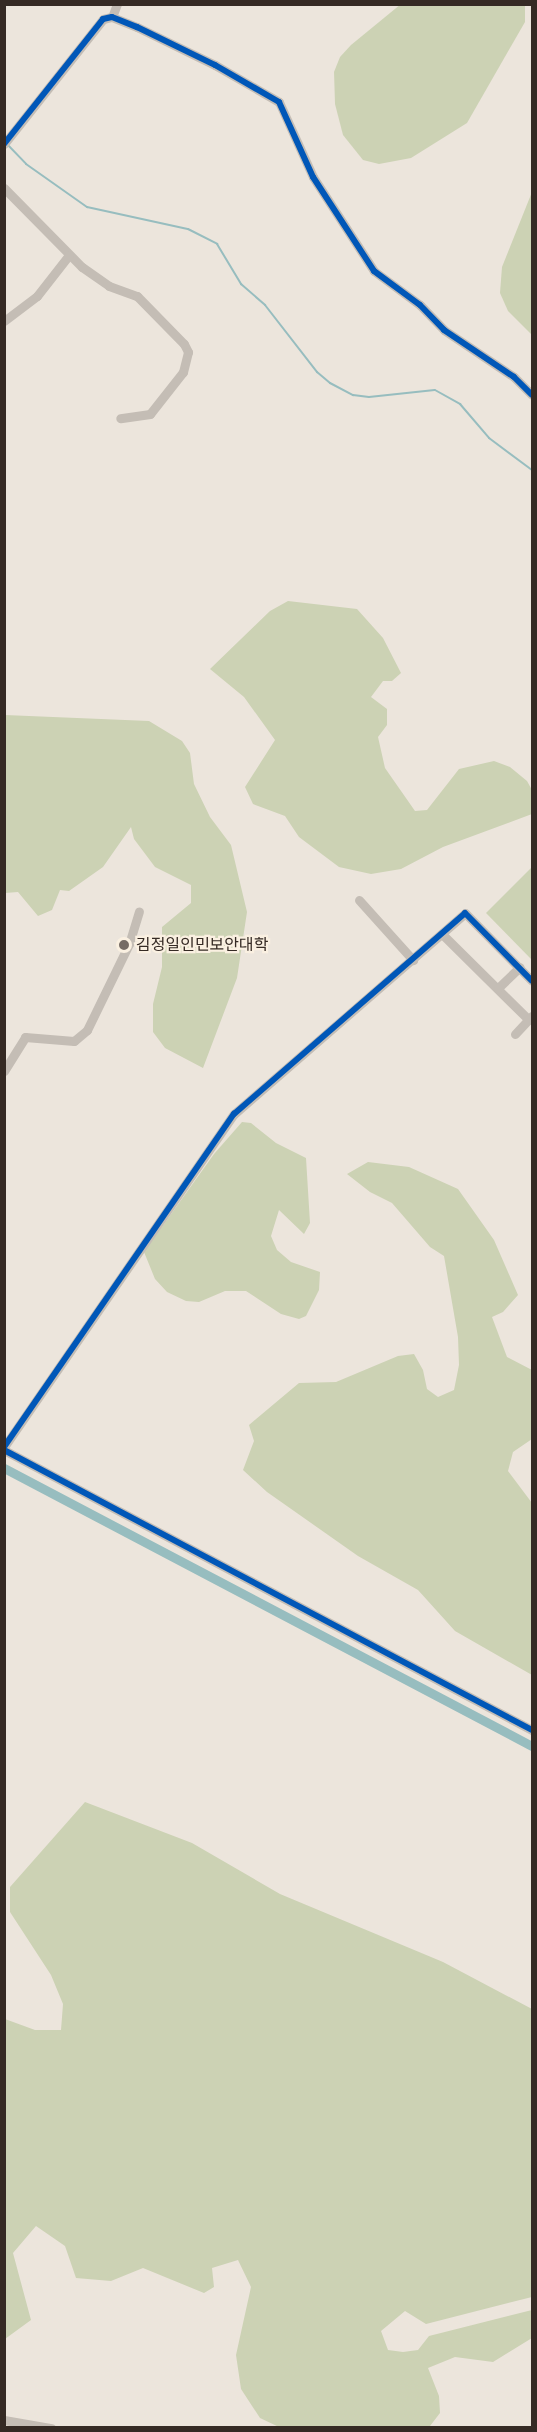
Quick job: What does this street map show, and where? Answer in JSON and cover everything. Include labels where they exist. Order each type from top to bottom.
[{"type":"street","points":[[4,144],[98,24],[112,17],[117,4]]},
{"type":"street","points":[[112,17],[215,65],[279,102],[314,177],[374,271],[420,305],[444,330],[514,377],[532,395]]},
{"type":"street","points":[[4,188],[69,255],[98,280],[137,296],[160,316],[188,352],[183,372],[150,414],[120,418]]},
{"type":"street","points":[[4,321],[37,296],[69,255]]},
{"type":"street","points":[[359,900],[413,960]]},
{"type":"street","points":[[4,1071],[25,1037],[74,1041],[87,1030],[129,944],[139,912]]},
{"type":"street","points":[[532,981],[472,915],[465,913],[234,1114],[4,1449],[532,1730]]},
{"type":"street","points":[[442,934],[531,1018],[515,1034]]},
{"type":"street","points":[[498,988],[520,967]]},
{"type":"street","points":[[4,2420],[51,2427]]},
{"type":"green space","points":[[401,4],[525,5],[525,22],[467,123],[411,158],[379,164],[363,160],[343,135],[335,104],[334,72],[340,57],[351,45]]},
{"type":"green space","points":[[532,192],[532,335],[508,311],[500,293],[502,267]]},
{"type":"green space","points":[[288,601],[357,609],[383,638],[401,673],[392,681],[383,681],[371,697],[387,709],[387,725],[378,737],[385,768],[415,811],[427,810],[459,769],[494,761],[510,767],[527,781],[532,790],[532,814],[443,847],[401,869],[371,874],[339,867],[299,837],[285,816],[253,804],[245,787],[275,740],[244,697],[210,669],[270,611]]},
{"type":"green space","points":[[5,715],[149,721],[182,741],[190,753],[194,784],[210,817],[231,845],[247,912],[237,978],[203,1068],[165,1048],[153,1032],[153,1004],[162,967],[162,927],[191,903],[191,885],[155,867],[134,839],[131,827],[103,867],[69,891],[60,890],[52,910],[38,916],[18,892],[5,893]]},
{"type":"green space","points":[[532,867],[532,960],[486,913]]},
{"type":"green space","points":[[242,1122],[251,1123],[276,1143],[306,1158],[310,1223],[304,1234],[279,1210],[271,1236],[277,1250],[291,1262],[320,1272],[319,1290],[306,1316],[299,1319],[281,1314],[246,1291],[225,1291],[199,1302],[186,1301],[167,1292],[155,1279],[144,1252],[214,1154]]},
{"type":"green space","points":[[368,1162],[409,1167],[458,1189],[494,1240],[518,1295],[503,1312],[492,1317],[507,1357],[532,1370],[532,1439],[513,1452],[508,1471],[532,1503],[532,1675],[455,1631],[418,1590],[358,1556],[267,1492],[243,1470],[254,1441],[249,1425],[299,1383],[336,1382],[398,1356],[414,1354],[423,1370],[427,1389],[438,1397],[454,1390],[459,1365],[458,1337],[444,1256],[430,1247],[392,1203],[370,1192],[347,1174]]},
{"type":"green space","points":[[85,1802],[192,1843],[280,1894],[443,1962],[532,2009],[532,2297],[426,2324],[405,2311],[381,2331],[388,2350],[403,2352],[418,2350],[429,2336],[532,2310],[532,2338],[493,2362],[455,2357],[428,2368],[439,2396],[440,2413],[430,2426],[279,2427],[260,2418],[241,2389],[236,2355],[251,2287],[238,2260],[212,2268],[214,2287],[204,2293],[143,2268],[111,2281],[76,2278],[65,2246],[36,2226],[13,2253],[31,2320],[5,2339],[5,2019],[35,2030],[61,2030],[63,2004],[51,1975],[10,1912],[10,1887]]},
{"type":"waterway","points":[[6,143],[26,164],[87,207],[188,229],[217,244],[241,284],[265,305],[317,372],[330,383],[353,395],[369,397],[435,390],[460,404],[489,438],[532,470]]},
{"type":"waterway","points":[[4,1468],[532,1746]]},
{"type":"cycle path","points":[[4,144],[103,19],[112,17],[137,27],[215,65],[279,102],[313,177],[374,271],[420,305],[444,330],[514,377],[532,395]]},
{"type":"cycle path","points":[[4,1447],[234,1114],[465,913],[532,981]]},
{"type":"cycle path","points":[[4,1450],[532,1730]]},
{"type":"place","name":"김정일인민보안대학","points":[[124,945]]}]
